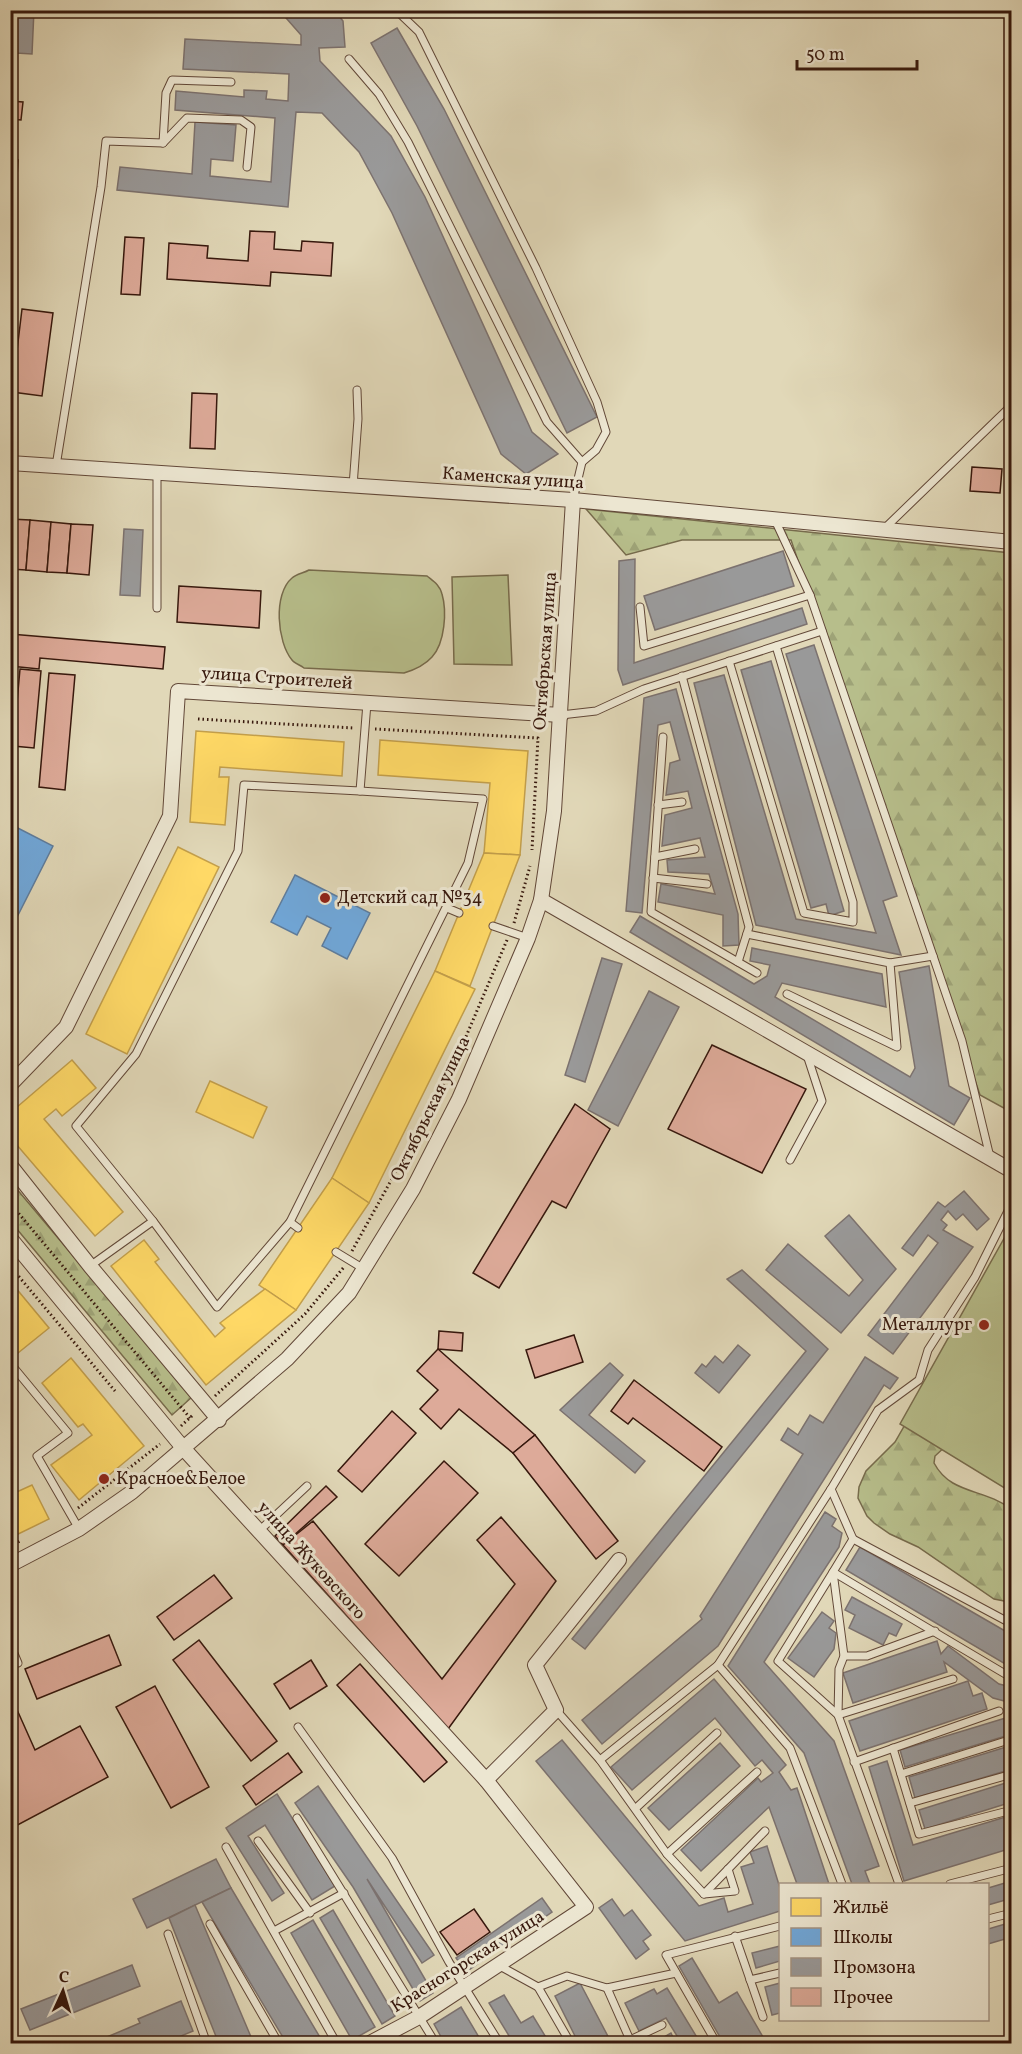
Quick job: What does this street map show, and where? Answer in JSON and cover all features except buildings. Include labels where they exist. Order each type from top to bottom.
[{"type":"street","name":"Каменская улица","points":[[10,463],[573,500],[1011,542]]},
{"type":"street","name":"Октябрьская улица","points":[[10,1565],[79,1529],[132,1492],[287,1359],[349,1293],[413,1189],[459,1099],[528,938],[541,900],[554,811],[573,500]]},
{"type":"street","name":"улица Строителей","points":[[10,1084],[66,1027],[170,816],[178,691],[561,715]]},
{"type":"street","points":[[541,900],[1011,1171]]},
{"type":"street","points":[[10,1165],[90,1266],[219,1419]]},
{"type":"street","name":"улица Жуковского","points":[[10,1239],[184,1449],[486,1780],[586,1908]]},
{"type":"street","points":[[486,1780],[556,1710],[535,1665],[619,1560]]},
{"type":"street","name":"Красногорская улица","points":[[370,2043],[419,2017],[586,1908]]},
{"type":"lane","points":[[396,10],[419,32],[536,268],[597,402],[606,432],[596,450],[582,462],[573,500]]},
{"type":"lane","points":[[349,59],[379,94],[408,142],[547,422],[582,462]]},
{"type":"lane","points":[[163,143],[166,93],[172,80],[231,82]]},
{"type":"lane","points":[[56,466],[101,186],[106,141],[163,143],[187,118],[242,120],[251,127],[247,166]]},
{"type":"lane","points":[[353,486],[358,419],[357,390]]},
{"type":"lane","points":[[883,530],[1011,405]]},
{"type":"lane","points":[[157,472],[157,608]]},
{"type":"lane","points":[[776,520],[810,595],[962,1041],[990,1158]]},
{"type":"lane","points":[[640,607],[644,646],[810,595]]},
{"type":"lane","points":[[561,715],[596,711],[644,689],[822,631]]},
{"type":"lane","points":[[729,661],[804,913],[853,922],[853,902],[776,646]]},
{"type":"lane","points":[[682,676],[749,927],[738,962]]},
{"type":"lane","points":[[360,791],[367,703]]},
{"type":"lane","points":[[663,737],[651,912],[757,973]]},
{"type":"lane","points":[[244,785],[360,791],[483,799],[468,863],[290,1222],[217,1306],[76,1125],[136,1053],[238,851],[244,785]]},
{"type":"lane","points":[[658,805],[682,802]]},
{"type":"lane","points":[[655,857],[695,849]]},
{"type":"lane","points":[[653,878],[707,884]]},
{"type":"lane","points":[[447,908],[459,913]]},
{"type":"lane","points":[[493,926],[528,938]]},
{"type":"lane","points":[[747,934],[890,963],[933,956]]},
{"type":"lane","points":[[787,994],[897,1047],[890,963]]},
{"type":"lane","points":[[790,1160],[822,1101],[806,1053]]},
{"type":"lane","points":[[600,1760],[718,1665],[831,1489],[878,1410],[919,1380],[928,1350],[975,1277],[1011,1203]]},
{"type":"lane","points":[[90,1266],[153,1221]]},
{"type":"lane","points":[[290,1222],[298,1228]]},
{"type":"lane","points":[[336,1252],[365,1270]]},
{"type":"lane","points":[[10,1364],[68,1433],[37,1456],[79,1529]]},
{"type":"lane","points":[[259,1532],[307,1486]]},
{"type":"lane","points":[[831,1489],[853,1539],[1011,1624]]},
{"type":"lane","points":[[838,1716],[778,1661],[853,1539]]},
{"type":"lane","points":[[833,1572],[1011,1678]]},
{"type":"lane","points":[[833,1572],[844,1656],[839,1669],[838,1716],[899,1883]]},
{"type":"lane","points":[[844,1656],[867,1656],[935,1631]]},
{"type":"lane","points":[[10,1644],[18,1663]]},
{"type":"lane","points":[[718,1665],[790,1748],[842,1883]]},
{"type":"lane","points":[[838,1716],[953,1679]]},
{"type":"lane","points":[[556,1710],[600,1760],[667,1854],[704,1894]]},
{"type":"lane","points":[[854,1762],[999,1711]]},
{"type":"lane","points":[[298,1728],[392,1858],[449,1962],[500,2043]]},
{"type":"lane","points":[[636,1808],[717,1733]]},
{"type":"lane","points":[[901,1774],[1011,1739]]},
{"type":"lane","points":[[893,1748],[919,1834],[1011,1809]]},
{"type":"lane","points":[[667,1854],[757,1772]]},
{"type":"lane","points":[[910,1803],[1011,1774]]},
{"type":"lane","points":[[297,1818],[436,2043]]},
{"type":"lane","points":[[704,1894],[765,1831]]},
{"type":"lane","points":[[258,1841],[310,1913]]},
{"type":"lane","points":[[226,1847],[337,2043]]},
{"type":"lane","points":[[954,1883],[1011,1868]]},
{"type":"lane","points":[[704,1894],[735,1892],[728,1869]]},
{"type":"lane","points":[[274,1931],[344,1893]]},
{"type":"lane","points":[[989,1919],[1008,1914]]},
{"type":"lane","points":[[210,1924],[279,2043]]},
{"type":"lane","points":[[717,2043],[666,1955],[779,1926]]},
{"type":"lane","points":[[168,1934],[207,2043]]},
{"type":"lane","points":[[735,1936],[763,2017]]},
{"type":"lane","points":[[497,1965],[538,1987],[571,2043]]},
{"type":"lane","points":[[538,1987],[567,1976],[607,1988],[676,1973]]},
{"type":"lane","points":[[750,1980],[779,1973]]},
{"type":"lane","points":[[607,1988],[630,2040],[662,2025]]},
{"type":"path","points":[[10,623],[17,624]]},
{"type":"path","points":[[10,1203],[190,1418]]},
{"type":"path","points":[[10,1266],[115,1391]]},
{"type":"path","points":[[70,1514],[160,1445],[153,1436]]},
{"type":"path","points":[[10,1546],[29,1537]]},
{"type":"green space","points":[[586,509],[1011,553],[1011,1112],[980,1095],[791,540],[682,540],[626,555]]},
{"type":"green space","points":[[309,570],[427,576],[440,588],[444,601],[444,627],[436,651],[422,665],[404,673],[304,668],[296,663],[287,652],[283,642],[279,618],[280,606],[286,585],[294,577]]},
{"type":"green space","points":[[508,575],[512,665],[454,664],[452,577]]},
{"type":"green space","points":[[10,1181],[192,1397],[172,1415],[11,1222]]},
{"type":"green space","name":"Металлург","points":[[1011,1226],[1011,1492],[900,1424]]},
{"type":"green space","points":[[967,1309],[948,1444],[935,1456],[934,1463],[949,1481],[990,1497],[1011,1509],[1011,1598],[1004,1601],[994,1599],[918,1547],[890,1534],[874,1523],[867,1516],[858,1498],[859,1487],[866,1471],[895,1442],[930,1381],[944,1347]]},
{"type":"place","name":"Детский сад №34","points":[[325,898]]},
{"type":"place","name":"Металлург","points":[[984,1325]]},
{"type":"place","name":"Красное&Белое","points":[[104,1479]]}]
